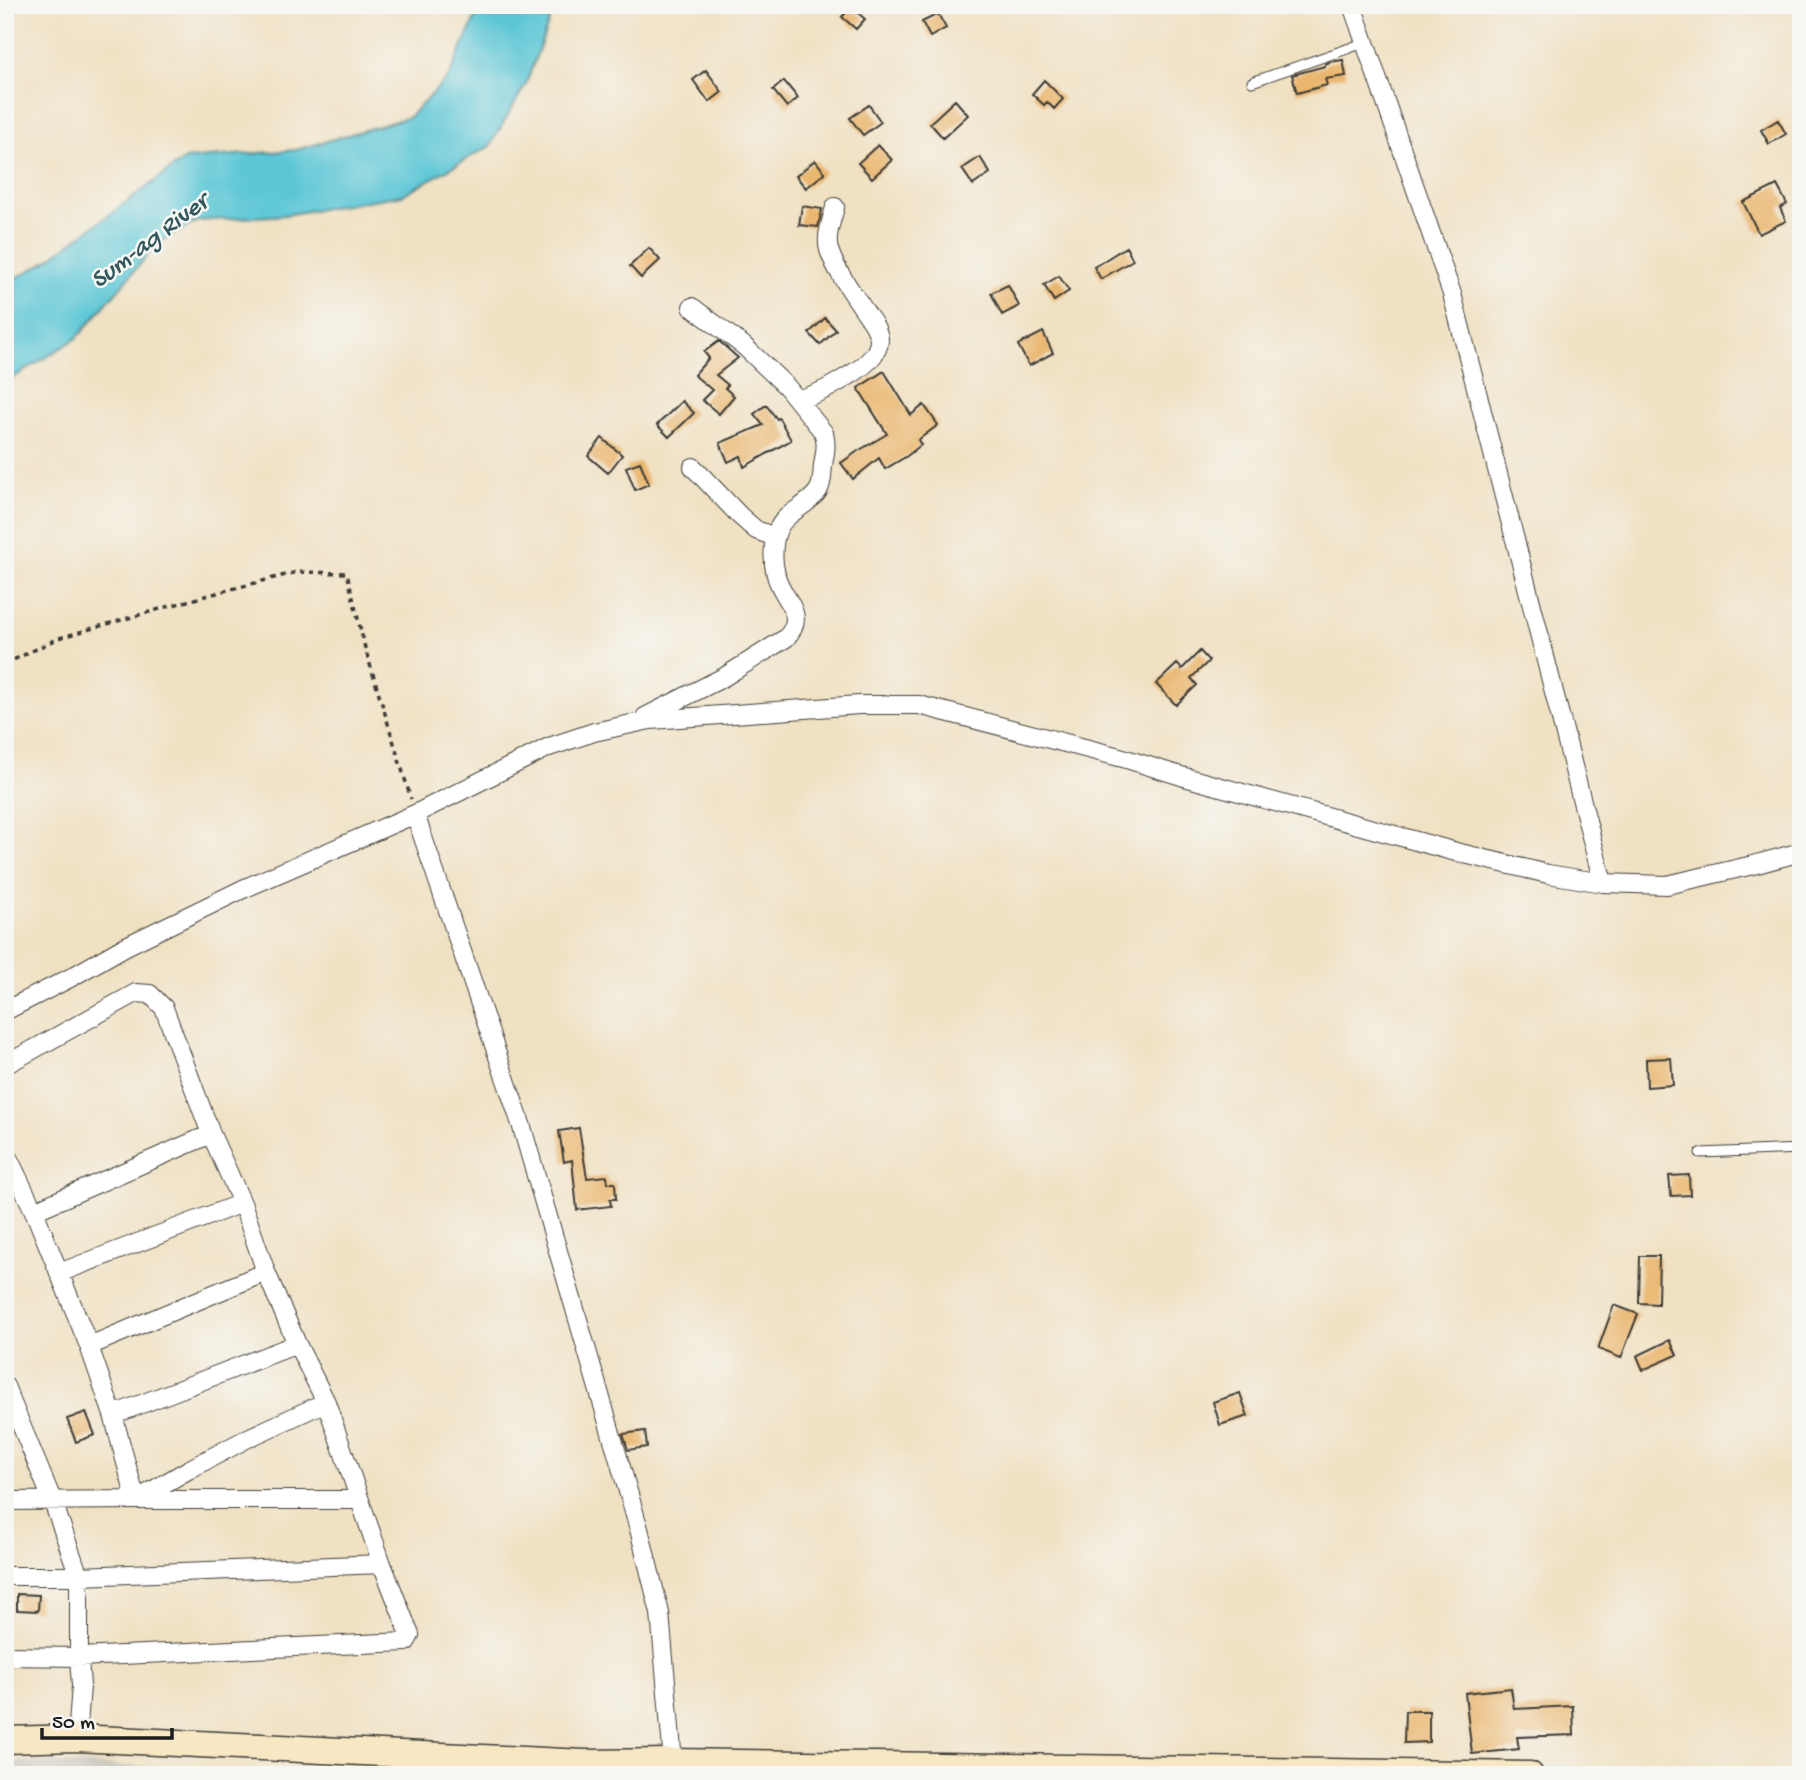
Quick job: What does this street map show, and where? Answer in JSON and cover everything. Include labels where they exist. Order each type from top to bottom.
[{"type":"main road","points":[[5,1740],[77,1738],[584,1763],[673,1762],[1014,1771],[1530,1775]]},
{"type":"street","points":[[1352,5],[1452,294],[1603,883]]},
{"type":"street","points":[[797,399],[809,397],[846,377],[866,363],[878,348],[876,328],[849,287],[830,251],[828,243],[835,207]]},
{"type":"street","points":[[631,724],[724,677],[790,634],[796,620],[776,575],[775,537],[782,522],[816,494],[822,480],[826,441],[824,433],[787,387],[744,346],[692,307]]},
{"type":"street","points":[[693,467],[756,530],[775,537]]},
{"type":"street","points":[[5,1011],[126,946],[243,888],[415,814],[549,747],[594,732],[666,719],[859,705],[919,705],[1123,758],[1456,852],[1548,874],[1603,883],[1667,885],[1801,852]]},
{"type":"street","points":[[415,814],[521,1124],[639,1530],[660,1613],[673,1762]]},
{"type":"street","points":[[5,1065],[136,993],[150,994],[164,1008],[267,1272],[297,1344],[326,1402],[382,1564],[410,1635],[406,1642],[79,1657],[5,1656]]},
{"type":"street","points":[[34,1211],[211,1134]]},
{"type":"street","points":[[5,1151],[34,1211],[89,1346],[113,1415],[136,1500]]},
{"type":"street","points":[[59,1273],[242,1203]]},
{"type":"street","points":[[89,1346],[267,1272]]},
{"type":"street","points":[[113,1415],[297,1344]]},
{"type":"street","points":[[5,1386],[53,1502],[79,1576],[81,1686],[77,1738]]},
{"type":"street","points":[[136,1500],[236,1445],[326,1402]]},
{"type":"street","points":[[5,1501],[360,1500]]},
{"type":"street","points":[[5,1576],[79,1576],[382,1564]]},
{"type":"lane","points":[[1252,82],[1364,43]]},
{"type":"lane","points":[[1700,1153],[1801,1149]]},
{"type":"path","points":[[5,664],[59,638],[205,596],[297,572],[347,573],[365,648],[415,814]]},
{"type":"shaded area","points":[[5,1761],[316,1773],[316,1775],[5,1775]]},
{"type":"water","name":"Sum-ag River","points":[[481,5],[555,5],[526,84],[490,146],[402,195],[285,215],[198,221],[158,243],[77,338],[5,383],[5,284],[45,262],[185,159],[296,150],[409,117],[449,77]]},
{"type":"building","points":[[851,7],[865,19],[856,29],[842,17]]},
{"type":"building","points":[[938,14],[946,28],[930,37],[922,22]]},
{"type":"building","points":[[1343,60],[1346,76],[1325,79],[1327,85],[1297,93],[1292,75]]},
{"type":"building","points":[[706,70],[722,92],[709,102],[693,80]]},
{"type":"building","points":[[1044,80],[1063,99],[1054,109],[1047,102],[1044,105],[1032,94]]},
{"type":"building","points":[[784,81],[798,98],[787,107],[773,90]]},
{"type":"building","points":[[955,100],[968,115],[943,138],[930,123]]},
{"type":"building","points":[[869,105],[881,122],[863,135],[850,118]]},
{"type":"building","points":[[1778,120],[1786,134],[1769,144],[1761,130]]},
{"type":"building","points":[[878,145],[892,160],[872,178],[858,163]]},
{"type":"building","points":[[980,157],[990,173],[973,185],[962,169]]},
{"type":"building","points":[[815,160],[825,173],[806,188],[796,176]]},
{"type":"building","points":[[1777,185],[1787,204],[1780,208],[1786,221],[1759,234],[1743,202]]},
{"type":"building","points":[[802,206],[822,209],[818,227],[799,225]]},
{"type":"building","points":[[1126,247],[1133,260],[1101,279],[1094,267]]},
{"type":"building","points":[[649,248],[660,260],[641,278],[630,266]]},
{"type":"building","points":[[1059,276],[1069,291],[1054,301],[1044,285]]},
{"type":"building","points":[[1008,285],[1019,306],[1002,315],[991,293]]},
{"type":"building","points":[[825,318],[836,330],[820,345],[809,333]]},
{"type":"building","points":[[1043,332],[1053,353],[1029,366],[1018,345]]},
{"type":"building","points":[[719,341],[738,358],[716,375],[728,385],[725,388],[734,396],[719,414],[702,400],[712,390],[694,375],[709,358],[704,352]]},
{"type":"building","points":[[884,371],[911,415],[924,405],[938,425],[918,440],[921,445],[907,456],[885,469],[879,458],[853,479],[841,463],[887,434],[858,388]]},
{"type":"building","points":[[682,401],[694,413],[669,437],[657,425]]},
{"type":"building","points":[[766,405],[777,419],[779,418],[791,440],[744,467],[741,456],[728,462],[720,443],[763,425],[754,414]]},
{"type":"building","points":[[602,438],[622,455],[608,473],[588,456]]},
{"type":"building","points":[[640,462],[649,484],[635,490],[626,467]]},
{"type":"building","points":[[1200,651],[1209,661],[1191,678],[1197,685],[1176,705],[1156,684],[1177,664],[1182,669]]},
{"type":"building","points":[[1671,1058],[1673,1085],[1647,1087],[1646,1059]]},
{"type":"building","points":[[579,1128],[587,1178],[607,1176],[608,1183],[615,1183],[616,1199],[610,1199],[611,1206],[577,1210],[572,1160],[564,1162],[559,1131]]},
{"type":"building","points":[[1689,1175],[1690,1195],[1671,1196],[1669,1176]]},
{"type":"building","points":[[1640,1256],[1659,1256],[1658,1304],[1639,1303]]},
{"type":"building","points":[[1614,1305],[1638,1314],[1621,1358],[1598,1349]]},
{"type":"building","points":[[1670,1340],[1677,1355],[1643,1370],[1637,1356]]},
{"type":"building","points":[[1240,1393],[1248,1416],[1220,1425],[1213,1402]]},
{"type":"building","points":[[86,1412],[95,1435],[76,1442],[67,1419]]},
{"type":"building","points":[[645,1431],[647,1447],[628,1450],[623,1434]]},
{"type":"building","points":[[17,1594],[39,1595],[38,1611],[17,1610]]},
{"type":"building","points":[[1511,1688],[1514,1709],[1573,1706],[1574,1735],[1517,1737],[1519,1749],[1472,1754],[1465,1693]]},
{"type":"building","points":[[1405,1711],[1429,1711],[1429,1742],[1404,1743]]}]
